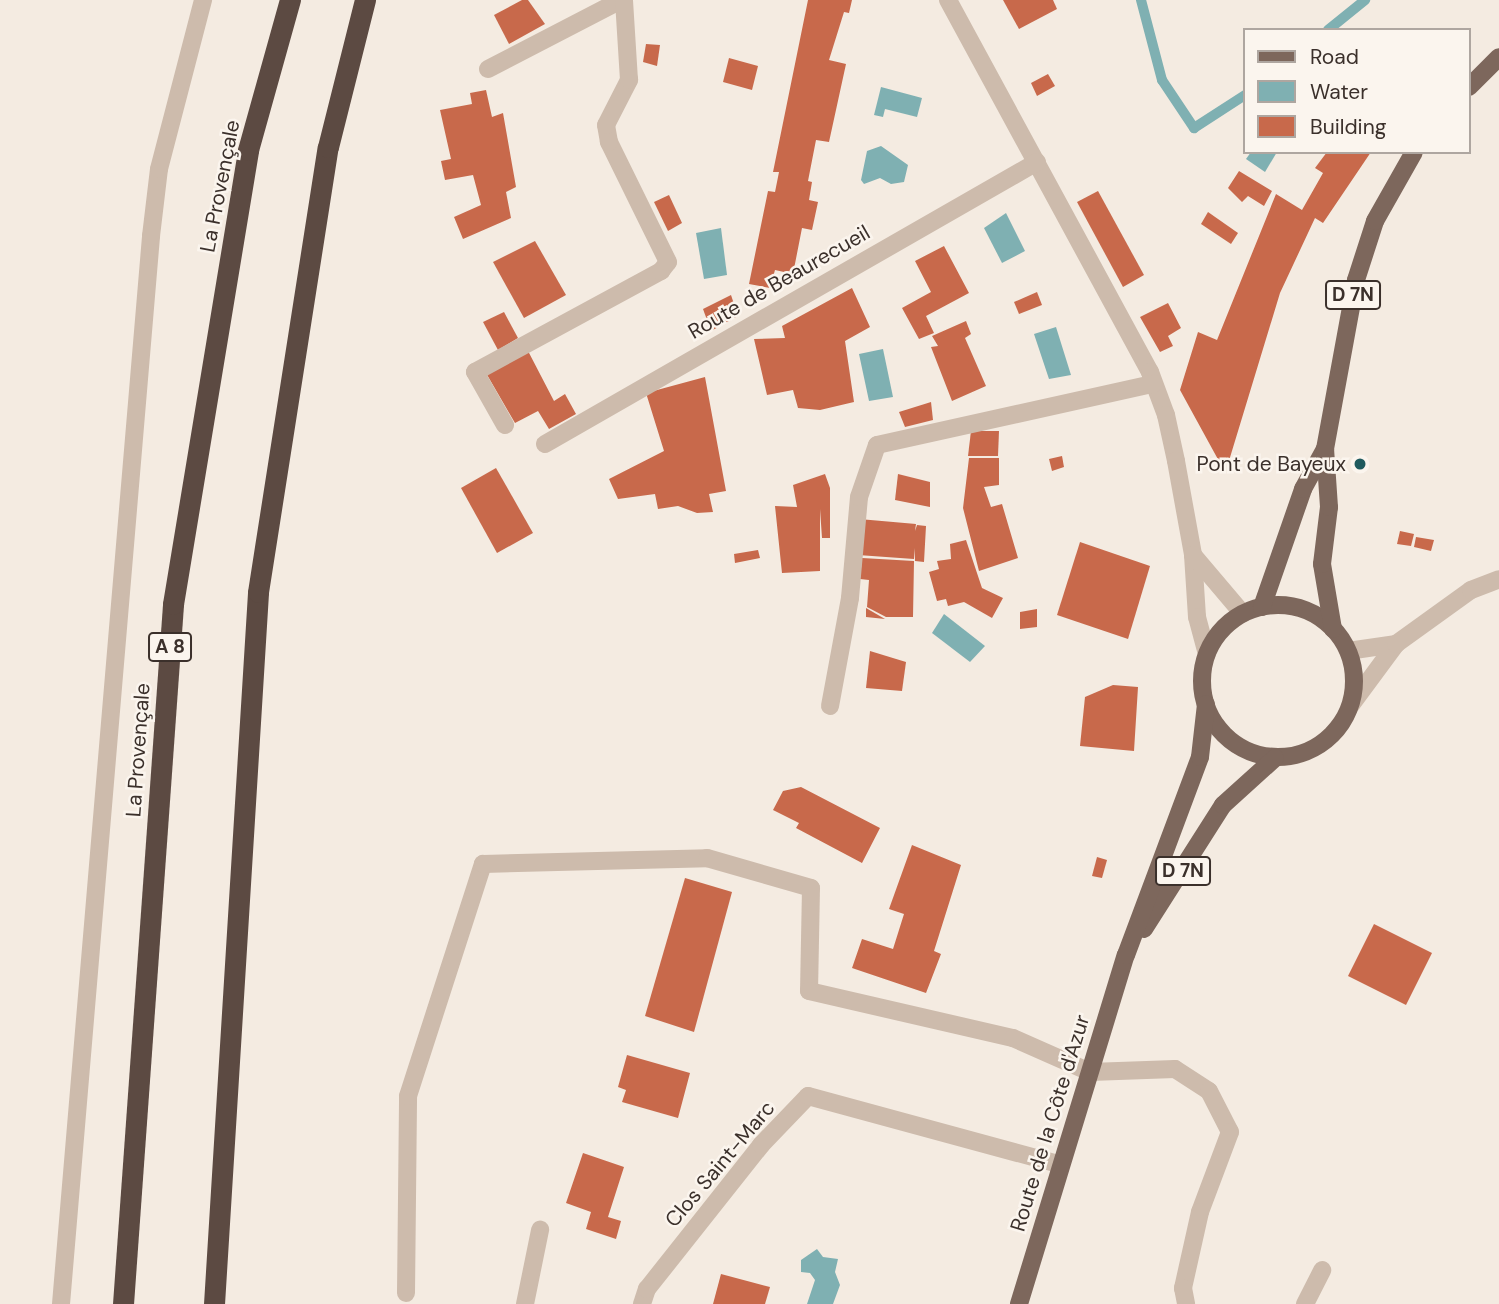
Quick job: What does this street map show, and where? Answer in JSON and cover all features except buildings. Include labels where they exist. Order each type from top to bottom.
[{"type":"highway","name":"La Provençale","points":[[123,1304],[173,604],[248,150],[290,0]]},
{"type":"highway","points":[[214,1304],[258,592],[328,147],[365,0]]},
{"type":"main road","points":[[1471,85],[1499,57]]},
{"type":"main road","name":"D 7N","points":[[1333,629],[1322,564],[1329,507],[1325,449],[1356,279],[1375,221],[1413,154]]},
{"type":"main road","name":"D 7N","points":[[1262,607],[1303,489],[1325,449]]},
{"type":"main road","points":[[1262,607],[1294,607],[1333,629],[1348,651],[1354,671],[1351,705],[1335,732],[1317,747],[1275,758],[1233,743],[1206,704],[1203,678],[1207,654],[1221,631],[1243,614],[1262,607]]},
{"type":"main road","name":"Route de la Côte d'Azur","points":[[1019,1304],[1059,1164],[1126,955],[1200,757],[1206,704]]},
{"type":"main road","name":"Route de la Côte d'Azur","points":[[1126,955],[1223,804],[1275,758]]},
{"type":"street","points":[[61,1304],[151,236],[159,169],[203,0]]},
{"type":"street","points":[[488,69],[622,0],[629,79],[606,125],[609,142],[668,262],[661,271],[475,372],[505,425]]},
{"type":"street","points":[[948,0],[1037,162],[1167,415],[1193,555],[1194,597],[1207,654]]},
{"type":"street","name":"Route de Beaurecueil","points":[[545,444],[1037,162]]},
{"type":"street","points":[[831,706],[850,598],[859,497],[877,445],[1153,384]]},
{"type":"street","points":[[1193,555],[1243,614]]},
{"type":"street","points":[[1351,705],[1396,644],[1471,590],[1499,579]]},
{"type":"street","points":[[1348,651],[1396,644]]},
{"type":"street","points":[[406,1293],[408,1096],[484,864],[707,858],[811,888],[809,991],[1013,1038],[1090,1072],[1175,1069],[1209,1091],[1230,1132],[1200,1212],[1183,1288],[1185,1304]]},
{"type":"street","name":"Clos Saint-Marc","points":[[642,1304],[647,1289],[761,1145],[808,1096],[1059,1164]]},
{"type":"street","points":[[525,1304],[540,1230]]},
{"type":"street","points":[[1305,1304],[1322,1270]]},
{"type":"water","points":[[881,87],[922,98],[917,117],[885,109],[883,117],[874,115]]},
{"type":"water","points":[[881,146],[908,165],[904,182],[891,184],[880,178],[864,184],[861,180],[867,151]]},
{"type":"water","points":[[1250,154],[1276,154],[1265,172],[1246,159]]},
{"type":"water","points":[[1006,213],[1025,251],[1002,263],[984,228]]},
{"type":"water","points":[[721,228],[727,275],[704,279],[696,233]]},
{"type":"water","points":[[1056,327],[1071,375],[1049,379],[1034,334]]},
{"type":"water","points":[[883,349],[893,397],[869,401],[859,354]]},
{"type":"water","points":[[944,614],[985,646],[970,662],[932,633]]},
{"type":"water","points":[[817,1249],[823,1257],[838,1259],[835,1272],[840,1285],[833,1304],[807,1304],[815,1280],[810,1273],[801,1272],[801,1260]]},
{"type":"waterway","points":[[1141,0],[1162,80],[1194,128],[1244,96]]},
{"type":"waterway","points":[[1330,28],[1365,0]]},
{"type":"place","name":"Pont de Bayeux","points":[[1360,464]]}]
